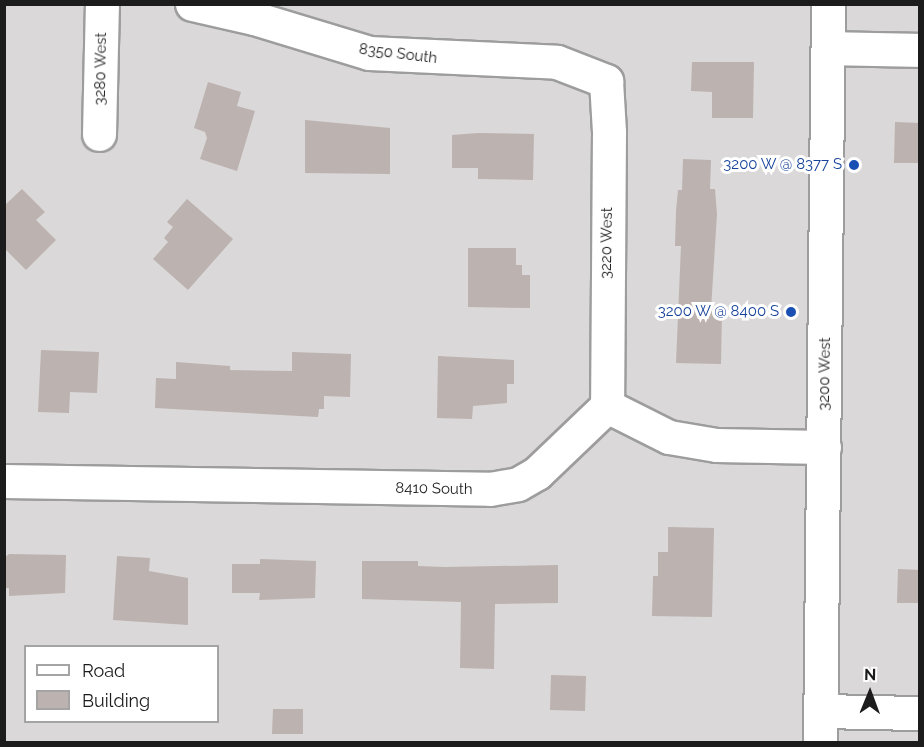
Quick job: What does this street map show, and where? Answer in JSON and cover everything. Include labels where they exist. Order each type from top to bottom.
[{"type":"street","name":"3280 West","points":[[99,134],[102,4]]},
{"type":"street","name":"8350 South","points":[[192,4],[254,18],[369,53],[557,62],[606,81]]},
{"type":"street","name":"3200 West","points":[[821,727],[828,4]]},
{"type":"street","points":[[828,48],[920,50]]},
{"type":"street","name":"3220 West","points":[[606,81],[609,132],[607,406]]},
{"type":"street","points":[[607,406],[669,437],[716,445],[824,447]]},
{"type":"street","name":"8410 South","points":[[4,481],[490,489],[518,484],[537,473],[607,406]]},
{"type":"street","points":[[821,727],[920,713]]},
{"type":"shaded area","points":[[4,5],[919,5],[919,742],[5,742]]},
{"type":"building","points":[[692,62],[754,62],[753,118],[712,118],[712,92],[691,91]]},
{"type":"building","points":[[208,82],[241,92],[237,106],[255,111],[237,171],[200,159],[207,138],[205,132],[194,128]]},
{"type":"building","points":[[305,120],[390,128],[390,174],[305,173]]},
{"type":"building","points":[[895,122],[920,123],[920,163],[894,163]]},
{"type":"building","points":[[534,134],[533,180],[478,179],[478,168],[452,168],[452,135]]},
{"type":"building","points":[[683,159],[711,160],[710,189],[715,189],[717,214],[711,309],[722,309],[721,364],[676,363],[681,246],[675,246],[676,211],[678,190],[682,190]]},
{"type":"building","points":[[22,189],[45,212],[36,220],[56,240],[26,270],[4,248],[4,206]]},
{"type":"building","points":[[187,199],[233,239],[188,290],[153,259],[168,242],[164,238],[173,227],[167,222]]},
{"type":"building","points":[[468,248],[516,248],[516,265],[522,265],[522,275],[530,275],[530,308],[468,307]]},
{"type":"building","points":[[41,350],[99,352],[97,393],[70,392],[69,413],[38,412]]},
{"type":"building","points":[[292,352],[351,354],[350,397],[324,396],[324,409],[319,409],[318,417],[155,408],[156,378],[176,379],[176,362],[230,366],[230,370],[292,371]]},
{"type":"building","points":[[438,356],[514,360],[514,384],[507,384],[507,403],[473,406],[472,419],[437,418]]},
{"type":"building","points":[[668,527],[714,528],[712,617],[652,616],[653,576],[658,576],[658,552],[668,552]]},
{"type":"building","points":[[9,554],[66,555],[65,593],[9,596],[9,588],[4,588],[4,558]]},
{"type":"building","points":[[117,556],[150,558],[149,571],[188,578],[188,625],[113,620]]},
{"type":"building","points":[[260,559],[316,561],[315,598],[259,600],[260,593],[232,593],[232,564],[260,564]]},
{"type":"building","points":[[362,561],[418,561],[418,566],[445,567],[558,565],[558,603],[495,604],[494,669],[460,668],[461,602],[362,599]]},
{"type":"building","points":[[898,569],[920,570],[920,603],[897,603]]},
{"type":"building","points":[[551,675],[586,676],[585,711],[550,710]]},
{"type":"building","points":[[273,709],[303,709],[303,734],[272,734]]},
{"type":"place","name":"3200 W @ 8377 S","points":[[854,165]]},
{"type":"place","name":"3200 W @ 8400 S","points":[[791,312]]}]
